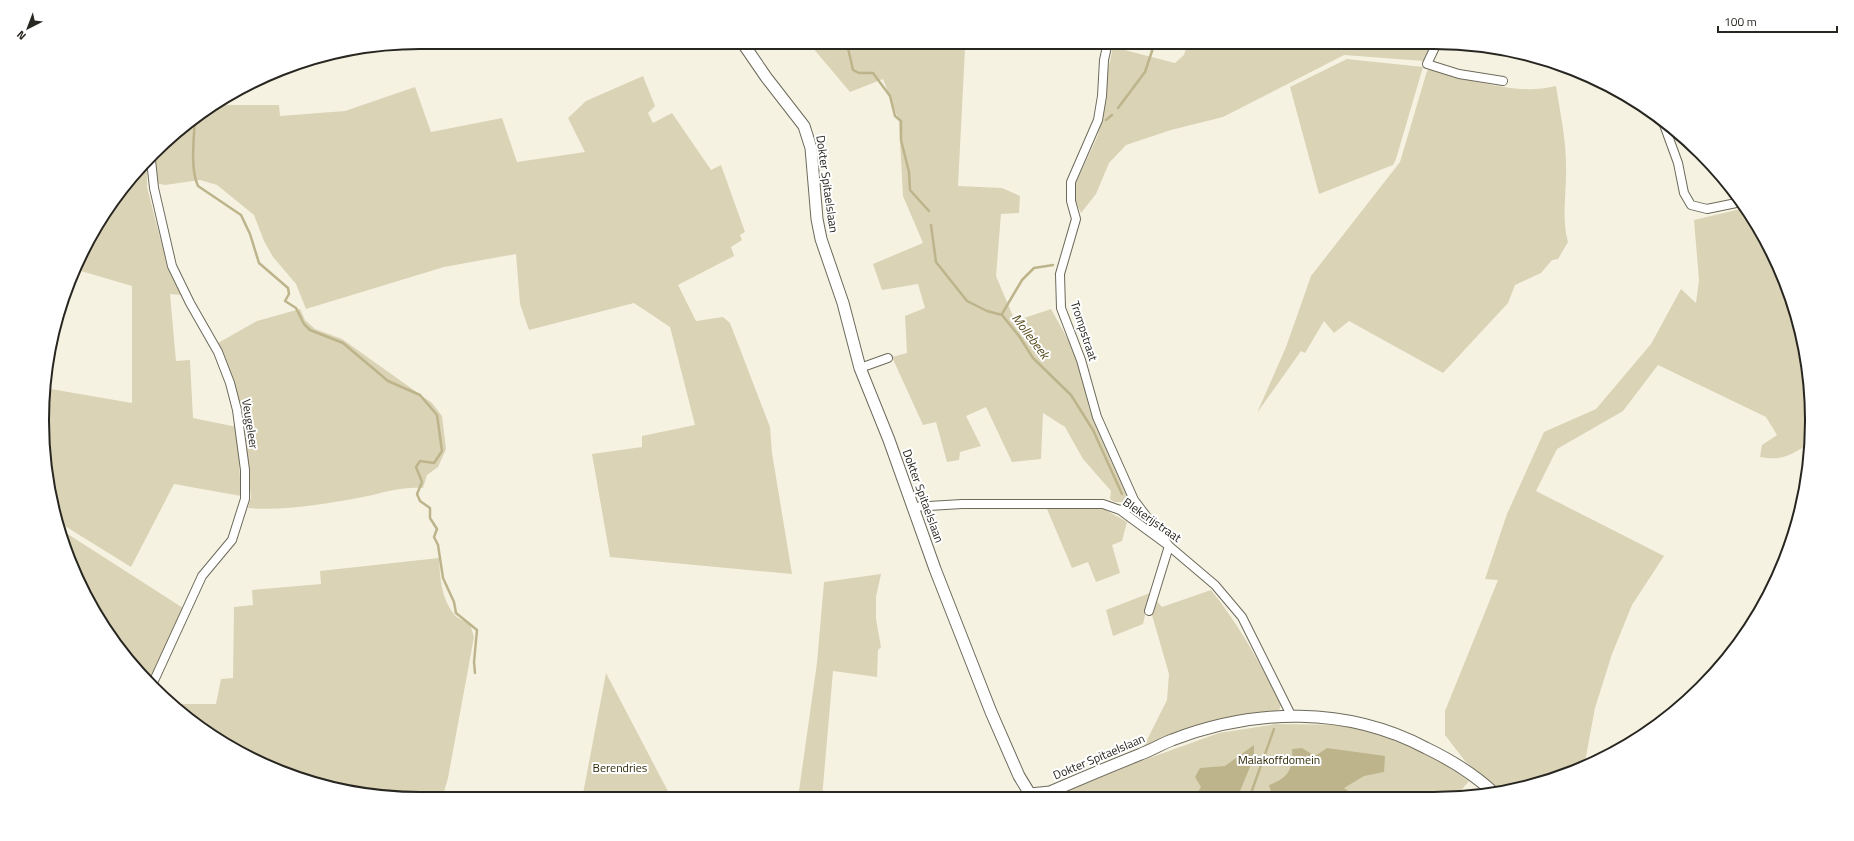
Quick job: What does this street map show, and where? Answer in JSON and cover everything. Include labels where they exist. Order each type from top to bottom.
[{"type":"street","name":"Dokter Spitaelslaan","points":[[747,49],[766,78],[804,126],[808,135],[811,148],[817,219],[821,239],[843,303],[860,368],[889,440],[912,507],[992,712],[1028,792]]},
{"type":"street","name":"Trompstraat","points":[[1106,49],[1098,120],[1071,182],[1071,201],[1076,219],[1060,274],[1061,308],[1081,360],[1097,417],[1134,500],[1169,546]]},
{"type":"street","points":[[1434,49],[1427,64],[1459,74],[1503,81]]},
{"type":"street","points":[[1666,131],[1678,163],[1684,193],[1691,205],[1707,209],[1735,203]]},
{"type":"street","name":"Veugeleer","points":[[152,165],[154,188],[172,266],[190,303],[218,352],[230,383],[237,410],[245,470],[245,498],[232,540],[202,576],[155,679]]},
{"type":"street","points":[[860,368],[888,358]]},
{"type":"street","points":[[1120,510],[1129,508],[1134,500]]},
{"type":"street","name":"Blekerijstraat","points":[[912,507],[962,504],[1103,504],[1120,510],[1169,546],[1215,585],[1242,617],[1291,715]]},
{"type":"street","points":[[1149,611],[1169,546]]},
{"type":"street","name":"Dokter Spitaelslaan","points":[[1050,792],[1172,740],[1209,728],[1291,715],[1351,721],[1375,726],[1398,735],[1456,764],[1488,788]]},
{"type":"green space","points":[[814,49],[965,49],[958,186],[1002,188],[1020,196],[1019,213],[1001,214],[996,276],[1015,321],[1051,309],[1071,345],[1081,367],[1089,408],[1124,485],[1127,497],[1123,502],[1114,502],[1110,499],[1111,491],[1083,459],[1065,427],[1043,413],[1041,459],[1012,462],[986,407],[966,416],[981,446],[960,452],[959,460],[947,462],[936,422],[923,425],[892,357],[907,353],[905,316],[925,308],[918,284],[882,290],[873,264],[923,243],[903,196],[899,121],[883,79],[850,92]]},
{"type":"green space","points":[[1113,49],[1121,49],[1175,63],[1184,55],[1186,49],[1429,49],[1424,61],[1344,55],[1223,117],[1171,130],[1126,145],[1109,163],[1096,194],[1081,213],[1075,200],[1075,185],[1098,135],[1105,105],[1107,75]]},
{"type":"green space","points":[[1347,59],[1423,67],[1393,165],[1319,194],[1290,87]]},
{"type":"green space","points":[[1431,68],[1452,76],[1497,86],[1537,89],[1556,86],[1566,155],[1565,223],[1568,242],[1558,259],[1552,260],[1541,273],[1515,285],[1508,303],[1443,373],[1349,321],[1334,333],[1324,321],[1305,353],[1301,351],[1257,413],[1286,347],[1311,276],[1400,162],[1427,71]]},
{"type":"green space","points":[[643,76],[655,106],[648,113],[653,123],[672,113],[711,170],[721,165],[745,232],[740,235],[742,240],[731,247],[734,256],[678,285],[696,321],[723,317],[730,323],[770,427],[772,453],[792,574],[610,557],[592,454],[642,447],[642,436],[695,425],[670,327],[634,303],[529,330],[520,304],[516,254],[444,267],[306,309],[296,284],[273,257],[264,241],[254,215],[217,185],[200,180],[165,185],[155,183],[155,161],[194,126],[225,105],[279,105],[280,116],[345,111],[415,87],[431,132],[502,118],[517,162],[585,152],[568,118],[586,101]]},
{"type":"green space","points":[[147,170],[147,187],[167,265],[182,295],[170,294],[176,361],[190,360],[193,418],[237,427],[241,496],[174,484],[131,567],[65,526],[56,493],[50,445],[49,420],[51,389],[132,403],[132,286],[81,271],[87,256],[112,214],[126,194]]},
{"type":"green space","points":[[1739,209],[1767,256],[1785,301],[1798,348],[1804,396],[1804,447],[1786,456],[1775,458],[1760,457],[1762,445],[1777,435],[1766,417],[1658,365],[1623,411],[1557,449],[1536,491],[1664,556],[1632,605],[1612,654],[1595,708],[1585,760],[1530,779],[1494,787],[1465,761],[1445,735],[1445,711],[1498,580],[1485,579],[1507,514],[1544,432],[1596,409],[1651,344],[1681,289],[1696,303],[1699,280],[1694,220]]},
{"type":"green space","points":[[300,309],[305,320],[315,329],[342,339],[432,403],[442,416],[446,449],[438,467],[427,475],[423,488],[400,489],[349,500],[306,506],[276,509],[248,508],[251,497],[241,418],[232,380],[218,343],[257,321]]},
{"type":"green space","points":[[1087,507],[1102,508],[1127,522],[1122,541],[1112,545],[1120,573],[1096,582],[1088,562],[1072,568],[1047,509]]},
{"type":"green space","points":[[67,534],[183,608],[152,677],[126,647],[99,606],[77,563]]},
{"type":"green space","points":[[439,558],[441,580],[446,601],[455,616],[470,624],[474,637],[448,778],[444,792],[372,789],[348,785],[301,772],[256,754],[214,729],[181,704],[216,704],[221,679],[233,678],[234,607],[253,605],[252,590],[321,584],[320,571]]},
{"type":"green space","points":[[881,574],[876,597],[876,619],[881,647],[878,650],[877,677],[833,671],[823,792],[799,792],[817,663],[824,582]]},
{"type":"green space","points":[[1211,590],[1241,632],[1258,661],[1281,705],[1279,710],[1218,721],[1143,748],[1167,700],[1169,674],[1152,615],[1155,599],[1162,607]]},
{"type":"green space","points":[[1150,593],[1143,624],[1113,636],[1106,610]]},
{"type":"green space","name":"Berendries","points":[[606,673],[668,792],[583,792]]},
{"type":"green space","name":"Malakoffdomein","points":[[1276,724],[1356,725],[1425,752],[1469,781],[1461,791],[1434,792],[1065,792],[1130,765],[1219,733]]},
{"type":"shaded area","points":[[1254,745],[1254,757],[1240,792],[1198,792],[1201,787],[1195,777],[1200,768],[1225,766]]},
{"type":"shaded area","points":[[1302,748],[1315,756],[1327,748],[1385,756],[1384,772],[1364,776],[1344,788],[1350,792],[1271,792],[1269,785],[1285,776],[1290,768],[1292,762],[1292,749]]},
{"type":"waterway","name":"Mollebeek","points":[[848,49],[853,70],[859,73],[873,73],[890,96],[895,116],[901,121],[901,140],[909,172],[910,190],[929,211]]},
{"type":"waterway","points":[[1118,108],[1145,72],[1153,49]]},
{"type":"waterway","points":[[1106,120],[1112,115]]},
{"type":"waterway","points":[[194,126],[193,162],[198,186],[241,215],[250,234],[259,263],[288,288],[289,294],[285,301],[296,308],[304,324],[310,330],[343,343],[388,381],[420,395],[437,415],[442,451],[434,463],[420,461],[416,467],[422,482],[417,494],[420,501],[430,508],[430,518],[437,529],[434,537],[438,545],[443,578],[454,602],[456,613],[477,630],[474,662],[475,673]]},
{"type":"waterway","name":"Mollebeek","points":[[931,225],[936,262],[967,301],[987,311],[1002,315],[1019,336],[1033,358],[1071,395],[1093,430],[1122,494]]},
{"type":"waterway","points":[[1002,314],[1022,280],[1034,268],[1053,265]]},
{"type":"waterway","name":"Mollebeek","points":[[1251,792],[1274,729]]}]
